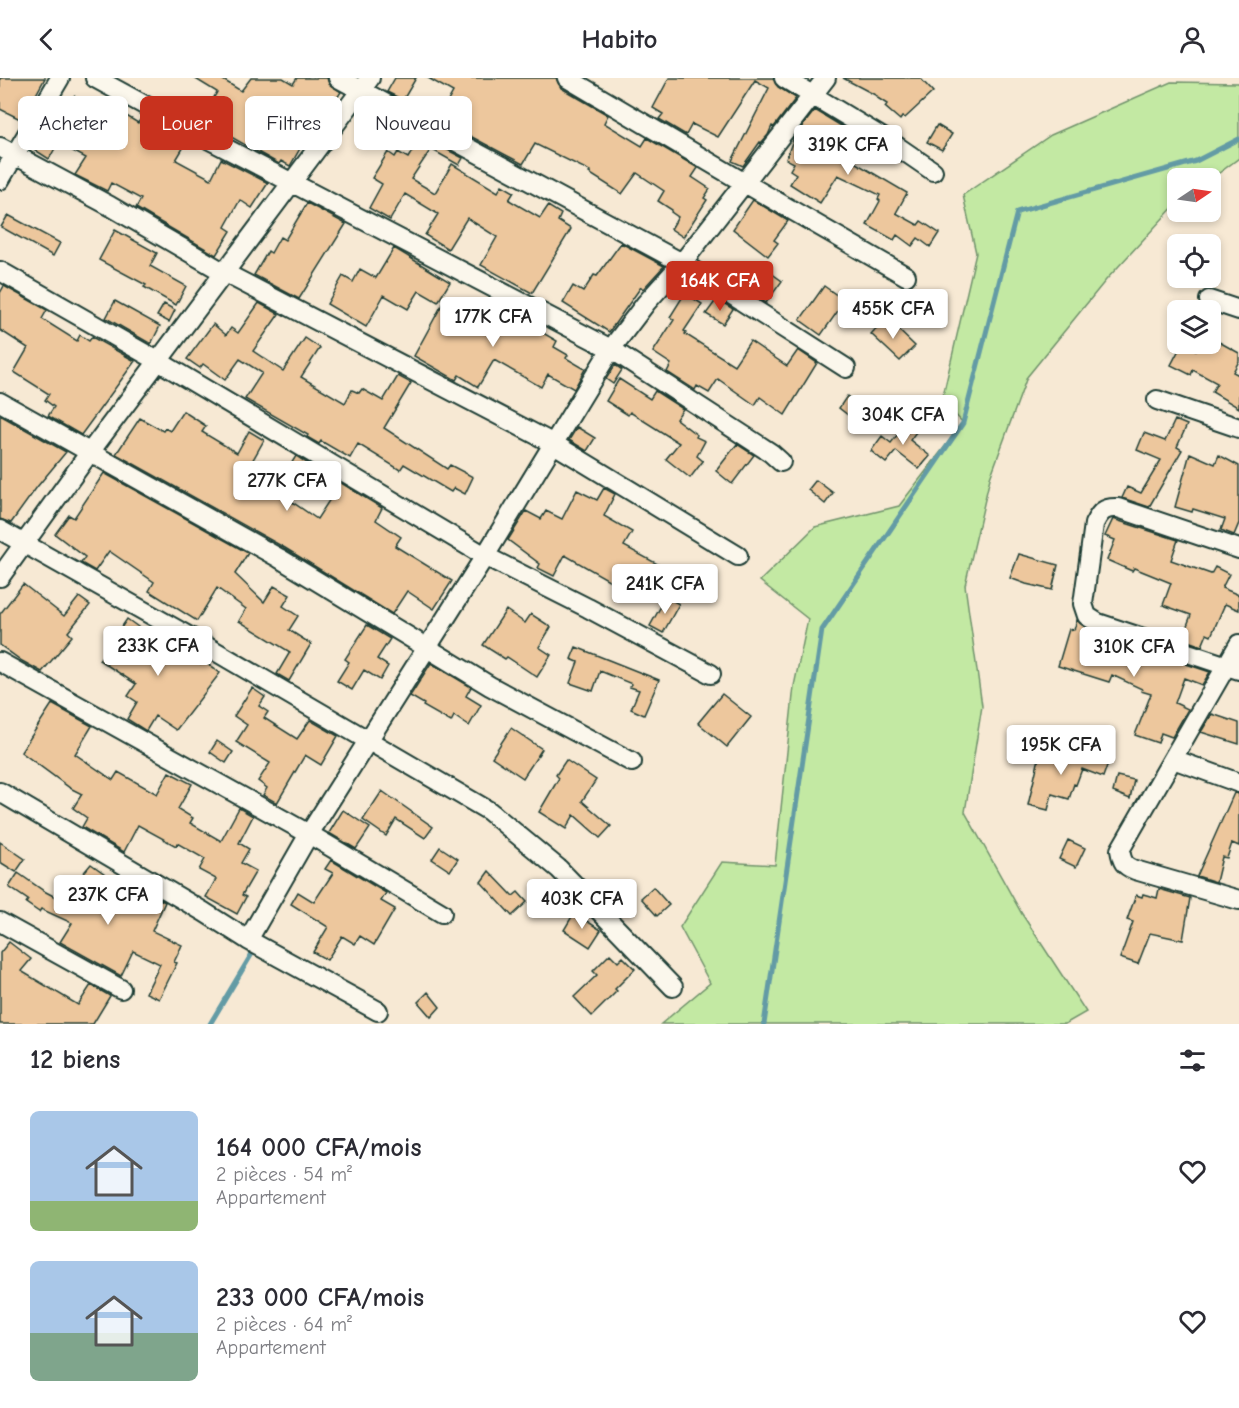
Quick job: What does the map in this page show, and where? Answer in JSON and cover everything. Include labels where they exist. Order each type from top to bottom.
[{"type":"street","points":[[0,180],[7,151],[60,78]]},
{"type":"street","points":[[95,78],[611,349],[771,453],[781,462]]},
{"type":"street","points":[[338,78],[366,85],[682,263],[846,368]]},
{"type":"street","points":[[567,78],[906,276]]},
{"type":"street","points":[[784,78],[933,171]]},
{"type":"street","points":[[248,940],[366,741],[485,556],[611,349],[646,303],[682,263],[826,78]]},
{"type":"street","points":[[0,577],[90,452],[366,85]]},
{"type":"street","points":[[7,151],[225,273],[554,444],[738,556]]},
{"type":"street","points":[[0,271],[158,361],[485,556],[711,674]]},
{"type":"street","points":[[1221,304],[1239,310]]},
{"type":"street","points":[[1157,400],[1239,428]]},
{"type":"street","points":[[0,402],[279,558],[490,686],[632,762]]},
{"type":"street","points":[[1233,668],[1098,623],[1087,616],[1083,603],[1094,524],[1099,513],[1107,507],[1118,508],[1239,549]]},
{"type":"street","points":[[0,530],[489,811],[559,869],[673,987]]},
{"type":"street","points":[[1239,645],[1233,668],[1173,759],[1120,850],[1121,861],[1135,870],[1239,900]]},
{"type":"street","points":[[0,662],[309,834],[442,913]]},
{"type":"street","points":[[1173,759],[1239,783]]},
{"type":"street","points":[[0,792],[248,940],[378,1011]]},
{"type":"street","points":[[0,922],[121,989]]},
{"type":"green space","points":[[1171,82],[1239,83],[1239,158],[1221,172],[1221,168],[1167,168],[1167,214],[1106,280],[1027,377],[990,478],[965,585],[982,706],[965,812],[1022,914],[1086,1012],[1065,1024],[661,1024],[710,983],[680,927],[722,862],[775,865],[794,686],[808,619],[760,581],[815,527],[899,506],[963,423],[942,400],[976,253],[963,195],[1051,135]]},
{"type":"building","points":[[0,78],[45,78],[35,96],[18,96],[18,118],[0,109]]},
{"type":"building","points":[[194,78],[220,78],[241,91],[251,78],[283,78],[293,84],[297,78],[327,78],[329,84],[341,92],[338,96],[245,96],[245,145],[233,138],[233,96],[215,96],[217,92]]},
{"type":"building","points":[[395,78],[416,78],[405,96],[395,96],[387,92]]},
{"type":"building","points":[[428,78],[556,78],[561,88],[608,115],[604,123],[642,146],[647,138],[698,168],[692,177],[710,189],[704,198],[707,200],[683,237],[671,229],[678,217],[658,201],[664,191],[637,173],[622,194],[589,173],[590,171],[535,144],[523,164],[472,137],[472,96],[451,96],[453,92]]},
{"type":"building","points":[[669,78],[773,78],[778,87],[796,98],[743,166],[732,161],[769,88],[755,80],[718,137],[692,124],[686,135],[659,119],[663,114],[653,108]]},
{"type":"building","points":[[843,78],[920,78],[933,92],[900,120],[885,107],[887,104],[877,96]]},
{"type":"building","points":[[815,110],[861,138],[849,159],[907,193],[896,213],[918,225],[921,221],[939,233],[930,247],[918,238],[912,246],[897,235],[894,240],[867,225],[880,201],[878,199],[880,195],[838,175],[820,203],[790,184],[796,174],[790,170],[794,163],[786,159],[794,137]]},
{"type":"building","points":[[128,117],[138,123],[140,120],[140,150],[182,150],[176,160],[211,179],[221,159],[268,183],[252,208],[240,200],[225,227],[231,231],[216,255],[136,208],[141,199],[111,183],[107,191],[75,175],[86,158],[71,150],[128,150]]},
{"type":"building","points":[[937,125],[952,134],[942,150],[927,142]]},
{"type":"building","points":[[35,150],[54,150],[49,159]]},
{"type":"building","points":[[254,150],[299,150],[290,166],[281,161],[279,164]]},
{"type":"building","points":[[413,150],[430,150],[411,179],[435,193],[452,164],[498,192],[502,185],[514,192],[509,200],[540,218],[548,206],[561,214],[558,221],[571,229],[532,293],[481,265],[497,237],[467,218],[448,249],[425,235],[438,214],[405,194],[390,220],[369,208],[382,184],[372,178],[388,152],[395,157],[398,152],[408,158]]},
{"type":"building","points":[[433,150],[448,150],[463,158],[459,165]]},
{"type":"building","points":[[753,200],[788,221],[774,240],[778,243],[768,256],[733,229]]},
{"type":"building","points":[[307,203],[346,224],[299,299],[254,275],[268,251],[271,253],[280,237],[285,240]]},
{"type":"building","points":[[8,215],[60,243],[53,256],[1,227]]},
{"type":"building","points":[[115,230],[157,253],[150,266],[186,286],[176,305],[144,287],[146,285],[99,260]]},
{"type":"building","points":[[621,243],[664,266],[643,289],[641,287],[609,332],[563,303],[573,286],[583,292]]},
{"type":"building","points":[[394,248],[450,282],[438,302],[419,291],[408,309],[384,295],[366,327],[327,304],[343,276],[353,282],[360,269],[376,278]]},
{"type":"building","points":[[764,268],[782,281],[766,303],[748,292]]},
{"type":"building","points":[[4,286],[47,310],[42,319],[77,341],[80,335],[89,341],[92,337],[135,361],[81,435],[48,416],[54,407],[45,400],[49,394],[14,372],[28,348],[0,330],[0,293]]},
{"type":"building","points":[[824,286],[845,301],[821,335],[800,320]]},
{"type":"building","points":[[685,293],[702,304],[684,331],[685,334],[734,365],[750,341],[787,366],[798,350],[817,363],[785,415],[760,397],[755,405],[718,379],[709,393],[697,386],[695,390],[667,372],[671,364],[653,352],[674,320],[670,317]]},
{"type":"building","points":[[717,299],[733,309],[723,324],[706,314]]},
{"type":"building","points":[[115,301],[160,326],[151,344],[106,318]]},
{"type":"building","points":[[444,301],[487,325],[500,308],[557,341],[554,347],[568,355],[566,358],[585,369],[574,389],[548,374],[541,387],[494,360],[478,387],[459,375],[456,380],[414,356]]},
{"type":"building","points":[[259,303],[279,314],[253,351],[283,371],[305,338],[320,348],[301,377],[345,403],[352,390],[359,393],[362,389],[383,401],[398,376],[411,383],[384,428],[447,469],[450,465],[473,477],[465,494],[454,488],[451,492],[404,464],[400,470],[358,444],[350,458],[321,441],[319,444],[307,437],[308,435],[245,399],[262,373],[240,359],[225,380],[203,364],[200,368],[187,359],[213,324],[226,335],[231,328],[238,333]]},
{"type":"building","points":[[164,304],[175,310],[169,322],[157,316]]},
{"type":"building","points":[[886,318],[915,346],[900,361],[871,334]]},
{"type":"building","points":[[1221,343],[1239,353],[1239,361],[1233,372],[1239,375],[1239,408],[1212,392],[1217,383],[1193,370],[1191,375],[1171,365],[1177,354],[1221,354]]},
{"type":"building","points":[[615,365],[622,370],[613,384],[606,379]]},
{"type":"building","points":[[619,379],[650,399],[655,391],[683,409],[676,419],[697,435],[696,437],[705,441],[697,456],[703,461],[690,478],[666,459],[679,443],[630,412],[628,415],[606,401]]},
{"type":"building","points":[[847,396],[862,408],[853,419],[839,408]]},
{"type":"building","points":[[183,411],[206,426],[202,432],[237,453],[249,431],[264,440],[245,474],[273,493],[296,456],[308,464],[288,499],[317,519],[332,496],[329,494],[338,481],[382,508],[376,520],[401,537],[395,546],[452,581],[434,609],[407,591],[392,614],[285,548],[116,454],[140,418],[163,431],[165,428],[170,431]]},
{"type":"building","points":[[0,415],[66,452],[11,523],[0,519]]},
{"type":"building","points":[[912,416],[922,424],[910,440],[930,456],[919,469],[896,451],[886,463],[871,451],[882,436],[891,443]]},
{"type":"building","points":[[1175,420],[1187,425],[1177,447],[1182,450],[1149,507],[1122,498],[1127,487],[1141,493],[1161,460],[1137,450],[1144,433],[1165,441]]},
{"type":"building","points":[[577,427],[595,438],[587,451],[569,440]]},
{"type":"building","points":[[737,444],[754,455],[732,484],[716,471]]},
{"type":"building","points":[[1190,453],[1215,464],[1219,455],[1239,466],[1239,523],[1234,535],[1221,530],[1225,519],[1193,509],[1192,512],[1175,507]]},
{"type":"building","points":[[104,473],[248,553],[235,574],[264,602],[274,586],[290,595],[283,606],[298,616],[289,630],[311,644],[289,681],[277,674],[290,652],[239,621],[246,609],[217,588],[197,621],[149,591],[154,582],[109,551],[95,571],[81,563],[85,557],[55,534],[69,515],[74,518]]},
{"type":"building","points":[[816,480],[833,493],[825,504],[808,490]]},
{"type":"building","points":[[604,488],[615,494],[604,516],[632,532],[624,546],[663,567],[648,595],[638,590],[635,595],[565,555],[554,576],[538,568],[540,564],[508,540],[526,511],[541,519],[546,511],[562,519],[577,490],[597,500]]},
{"type":"building","points":[[1113,519],[1178,540],[1171,560],[1211,574],[1215,567],[1229,574],[1222,588],[1239,595],[1239,610],[1225,604],[1211,636],[1207,634],[1202,646],[1182,639],[1191,615],[1163,605],[1171,583],[1134,568],[1132,571],[1107,560],[1115,540],[1105,536]]},
{"type":"building","points":[[1019,554],[1058,565],[1052,590],[1010,578]]},
{"type":"building","points":[[23,584],[64,616],[79,597],[90,605],[68,632],[72,636],[42,672],[0,645],[0,614]]},
{"type":"building","points":[[666,597],[679,604],[663,633],[650,626]]},
{"type":"building","points":[[506,610],[525,623],[531,614],[551,627],[539,647],[551,655],[537,677],[507,657],[505,659],[483,645]]},
{"type":"building","points":[[127,619],[173,652],[177,646],[201,664],[203,661],[220,673],[176,730],[155,716],[146,731],[127,719],[137,702],[128,696],[136,684],[99,660]]},
{"type":"building","points":[[1077,620],[1092,633],[1122,643],[1116,659],[1140,668],[1147,651],[1210,672],[1202,685],[1184,678],[1175,703],[1188,709],[1172,737],[1161,733],[1158,743],[1135,735],[1151,694],[1112,675],[1109,682],[1058,666],[1069,629],[1074,630]]},
{"type":"building","points":[[367,625],[390,639],[377,659],[388,666],[380,680],[364,670],[352,690],[337,681],[349,662],[345,659]]},
{"type":"building","points":[[576,647],[659,680],[644,715],[631,709],[639,690],[630,687],[632,684],[600,671],[593,691],[570,683],[578,662],[571,659]]},
{"type":"building","points":[[431,663],[471,687],[466,696],[481,705],[469,726],[454,716],[451,722],[410,696]]},
{"type":"building","points":[[252,688],[265,697],[259,706],[268,712],[264,718],[297,739],[310,720],[338,736],[321,765],[305,755],[277,803],[263,795],[267,788],[258,781],[270,763],[236,742],[247,725],[234,716]]},
{"type":"building","points":[[722,694],[751,717],[727,747],[698,723]]},
{"type":"building","points":[[52,704],[92,726],[75,754],[113,780],[118,772],[157,794],[169,772],[192,784],[178,809],[193,818],[190,823],[221,841],[239,808],[253,816],[239,843],[249,849],[241,863],[256,871],[242,895],[246,897],[237,914],[206,897],[216,879],[199,870],[205,859],[177,843],[176,846],[138,825],[124,852],[82,827],[87,818],[73,808],[82,794],[70,788],[21,752]]},
{"type":"building","points":[[1212,714],[1239,723],[1239,744],[1201,732]]},
{"type":"building","points":[[511,728],[542,749],[523,778],[492,757]]},
{"type":"building","points":[[217,741],[233,752],[226,763],[210,752]]},
{"type":"building","points":[[1067,748],[1108,763],[1103,777],[1082,769],[1069,799],[1052,794],[1048,810],[1028,805],[1040,754],[1063,762]]},
{"type":"building","points":[[566,760],[596,780],[582,801],[611,826],[600,838],[574,815],[566,829],[539,812],[559,778],[556,775]]},
{"type":"building","points":[[1117,776],[1134,780],[1130,799],[1113,792]]},
{"type":"building","points":[[382,791],[433,827],[425,838],[396,819],[386,836],[363,820]]},
{"type":"building","points":[[1234,793],[1239,794],[1239,846],[1232,843],[1227,858],[1222,857],[1216,882],[1197,876]]},
{"type":"building","points":[[343,810],[370,828],[356,849],[329,833]]},
{"type":"building","points":[[1068,840],[1085,848],[1076,867],[1059,859]]},
{"type":"building","points":[[0,842],[25,859],[16,872],[0,862]]},
{"type":"building","points":[[440,847],[458,859],[450,871],[432,859]]},
{"type":"building","points":[[331,860],[386,893],[381,901],[395,909],[374,945],[360,936],[355,944],[342,936],[327,960],[313,952],[328,927],[291,904],[298,892],[314,902],[333,873],[325,869]]},
{"type":"building","points":[[91,864],[105,874],[90,896],[121,911],[134,886],[165,902],[152,931],[182,945],[174,962],[177,963],[159,999],[146,993],[160,964],[133,951],[121,976],[60,942],[72,923],[41,909],[39,912],[26,903],[28,900],[9,887],[18,873],[61,900]]},
{"type":"building","points":[[489,871],[513,896],[518,892],[527,902],[512,916],[481,882]]},
{"type":"building","points":[[653,887],[669,905],[657,916],[641,898]]},
{"type":"building","points":[[1159,889],[1190,898],[1183,940],[1150,933],[1138,964],[1120,958],[1133,922],[1127,920],[1136,895],[1142,897],[1143,894],[1157,898]]},
{"type":"building","points":[[574,913],[601,930],[590,947],[564,930]]},
{"type":"building","points":[[9,942],[31,959],[21,971],[78,1005],[91,985],[110,996],[93,1024],[0,1024],[0,953]]},
{"type":"building","points":[[610,954],[618,962],[623,957],[635,969],[592,1016],[574,997],[597,975],[593,971]]},
{"type":"building","points":[[428,992],[440,1007],[431,1017],[418,1002]]},
{"type":"waterway","points":[[764,1024],[822,630],[963,423],[1017,212],[1196,161],[1239,139]]},
{"type":"waterway","points":[[210,1024],[253,952]]}]
